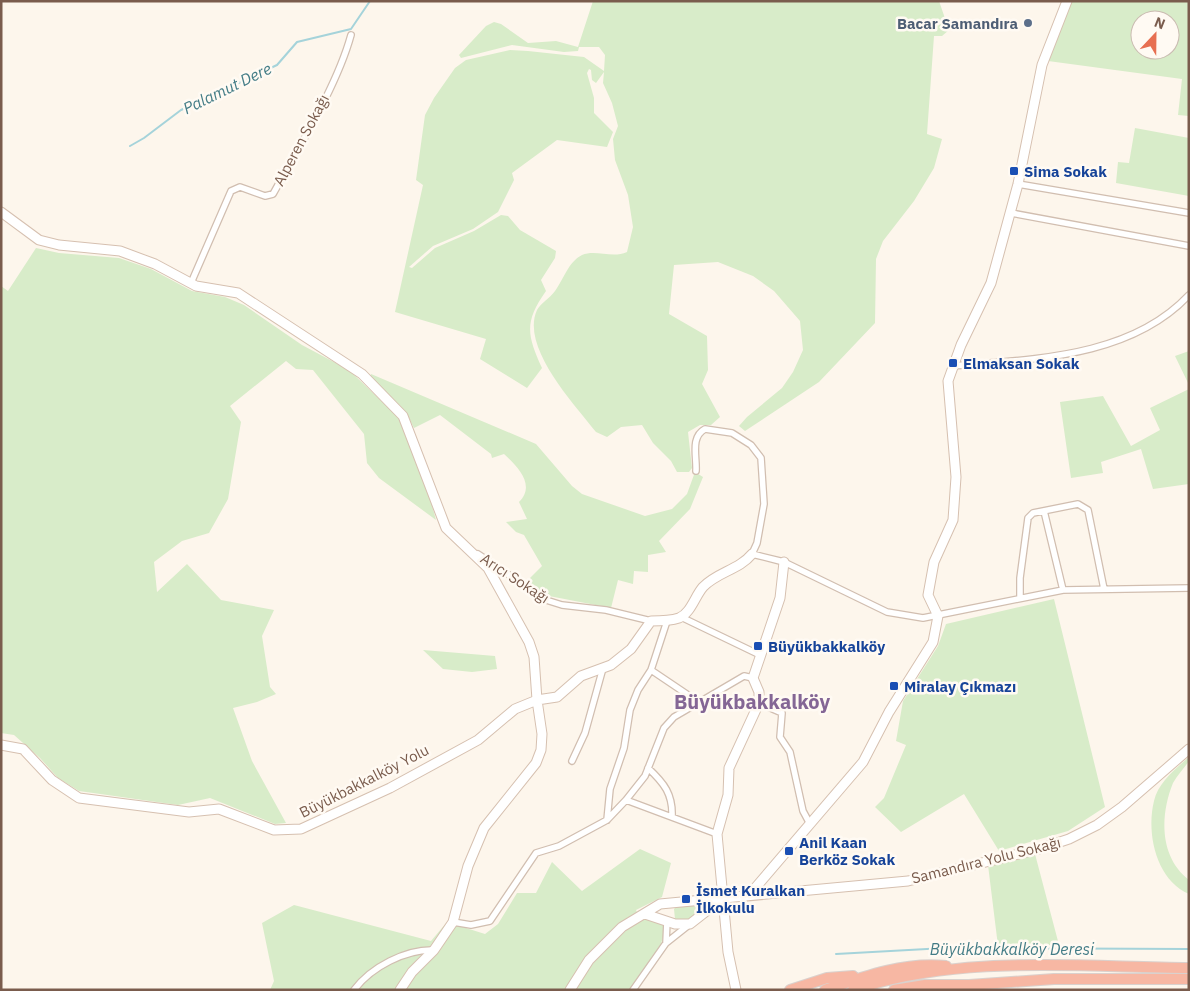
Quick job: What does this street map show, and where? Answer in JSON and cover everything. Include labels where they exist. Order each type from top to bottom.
[{"type":"highway","points":[[790,990],[827,978],[862,976],[916,965],[967,968]]},
{"type":"highway","points":[[853,990],[906,976],[967,968],[1016,965],[1189,968]]},
{"type":"highway","points":[[825,990],[862,976]]},
{"type":"highway","points":[[894,990],[925,985],[969,985],[1054,979],[1189,979]]},
{"type":"highway","points":[[945,990],[969,985]]},
{"type":"main road","points":[[750,894],[863,762],[889,712],[933,642],[938,616],[928,596],[934,562],[953,520],[956,477],[948,380],[991,283],[1018,184],[1042,65],[1067,1]]},
{"type":"main road","points":[[1,212],[39,240],[59,245],[120,251],[155,264],[191,283],[238,293],[362,374],[403,416],[427,477],[441,521],[488,568],[529,642],[534,657],[536,700],[542,734],[541,750],[536,763],[484,828],[468,866],[453,922],[434,950],[412,972],[400,990]]},
{"type":"main road","points":[[652,621],[667,621],[681,617],[704,586],[722,574],[745,563],[752,554]]},
{"type":"main road","points":[[736,990],[728,952],[717,834],[728,795],[729,768],[759,703],[759,692],[753,678],[760,655],[768,639],[780,598],[784,562]]},
{"type":"main road","name":"Büyükbakkalköy Yolu","points":[[1,745],[23,749],[52,780],[79,798],[189,812],[219,809],[274,830],[301,829],[390,788],[478,740],[514,710],[536,700],[558,697],[581,676],[611,665],[631,649],[652,621]]},
{"type":"main road","name":"Samandıra Yolu Sokağı","points":[[668,903],[921,879],[1056,844],[1082,833],[1110,816],[1189,749]]},
{"type":"main road","points":[[645,914],[682,926],[690,924],[723,898]]},
{"type":"main road","points":[[570,990],[588,960],[622,927],[660,904],[668,903],[667,921]]},
{"type":"street","name":"Alperen Sokağı","points":[[191,283],[231,191],[240,187],[268,196],[273,194],[332,84],[347,52],[351,35]]},
{"type":"street","points":[[1018,184],[1189,213]]},
{"type":"street","points":[[1011,213],[1189,246]]},
{"type":"street","points":[[953,366],[1060,355],[1113,342],[1154,324],[1171,312],[1189,295]]},
{"type":"street","points":[[696,471],[696,441],[698,434],[705,429],[732,433],[751,445],[761,458],[764,504],[757,544],[752,554],[784,562],[887,612],[923,618],[989,606],[1020,597],[1063,590],[1189,588]]},
{"type":"street","points":[[1020,597],[1020,578],[1027,520],[1033,513],[1078,504],[1088,510],[1104,589]]},
{"type":"street","points":[[1044,511],[1063,590]]},
{"type":"street","name":"Arıcı Sokağı","points":[[468,547],[546,600],[562,605],[606,610],[652,621]]},
{"type":"street","points":[[681,617],[760,655]]},
{"type":"street","points":[[607,820],[610,789],[624,748],[630,710],[638,690],[651,670],[667,621]]},
{"type":"street","points":[[572,761],[585,733],[603,668]]},
{"type":"street","points":[[651,670],[700,703]]},
{"type":"street","points":[[453,922],[471,925],[490,921],[536,853],[559,846],[607,820],[626,800],[645,776],[664,728],[674,718],[744,676],[753,678]]},
{"type":"street","points":[[759,703],[782,713],[780,737],[790,752],[803,811],[810,824]]},
{"type":"street","points":[[648,768],[663,782],[670,794],[672,817]]},
{"type":"street","points":[[626,800],[717,834]]},
{"type":"street","points":[[666,942],[667,921]]},
{"type":"street","points":[[634,990],[666,942],[690,924]]},
{"type":"street","points":[[354,990],[368,975],[397,958],[415,951],[434,950]]},
{"type":"green space","points":[[593,1],[939,1],[949,30],[942,36],[934,36],[927,134],[942,139],[934,168],[914,201],[883,241],[876,259],[875,323],[819,382],[745,431],[739,426],[782,388],[793,372],[803,350],[800,321],[774,291],[753,276],[718,262],[674,265],[669,314],[707,336],[708,370],[702,384],[720,417],[711,425],[700,425],[688,432],[692,468],[689,472],[677,472],[671,461],[653,443],[642,425],[621,427],[607,437],[596,432],[552,375],[536,341],[534,325],[537,310],[555,291],[577,258],[587,253],[616,255],[627,252],[633,227],[628,195],[615,160],[613,139],[618,126],[612,103],[603,83],[604,72],[596,83],[592,80],[591,70],[589,69],[587,73],[594,98],[594,113],[613,132],[607,147],[557,140],[512,173],[514,180],[498,212],[473,229],[433,246],[409,267],[412,268],[435,248],[474,231],[501,215],[508,216],[520,230],[556,251],[555,258],[541,280],[546,291],[531,320],[530,329],[533,346],[542,368],[527,388],[480,359],[486,339],[395,312],[423,185],[416,180],[425,115],[434,98],[455,68],[466,60],[510,50],[584,57],[604,71],[605,55],[599,47],[579,47],[578,51],[564,52],[512,45],[461,58],[459,55],[486,26],[494,22],[501,24],[528,43],[556,41],[578,47]]},
{"type":"green space","points":[[1071,1],[1189,1],[1189,116],[1178,115],[1182,79],[1048,61]]},
{"type":"green space","points":[[1135,128],[1189,138],[1189,196],[1116,183],[1118,162],[1129,163]]},
{"type":"green space","points":[[36,248],[59,253],[119,258],[151,269],[192,291],[225,297],[244,305],[302,345],[349,370],[398,417],[426,483],[436,520],[379,478],[367,463],[364,434],[313,370],[296,369],[286,361],[230,406],[241,422],[228,499],[209,533],[182,541],[154,562],[157,592],[187,564],[221,600],[274,610],[262,636],[270,687],[276,694],[257,702],[233,708],[252,761],[286,823],[275,824],[210,798],[178,805],[79,791],[58,778],[40,758],[14,735],[1,733],[1,286],[8,291]]},
{"type":"green space","points":[[1189,351],[1189,385],[1175,356]]},
{"type":"green space","points":[[371,374],[536,444],[572,486],[582,494],[645,516],[672,509],[687,494],[695,472],[703,477],[690,509],[659,541],[666,552],[648,555],[648,572],[634,571],[633,584],[618,580],[611,608],[549,596],[526,582],[542,566],[524,535],[516,532],[506,522],[527,519],[519,502],[524,496],[525,483],[523,476],[515,465],[504,454],[492,458],[491,454],[440,415],[414,428],[408,416],[370,377]]},
{"type":"green space","points":[[1189,389],[1189,484],[1153,489],[1141,449],[1101,462],[1103,473],[1071,478],[1060,402],[1103,396],[1131,446],[1160,430],[1150,408]]},
{"type":"green space","points":[[1054,599],[1105,807],[1068,831],[999,851],[964,794],[901,832],[875,807],[884,798],[906,745],[896,741],[903,701],[938,646],[946,624]]},
{"type":"green space","points":[[423,650],[495,656],[497,669],[472,672],[443,669]]},
{"type":"green space","points":[[1189,757],[1189,761],[1173,783],[1164,822],[1167,848],[1179,871],[1189,880],[1189,894],[1168,878],[1161,867],[1156,854],[1151,827],[1154,801],[1159,788],[1178,766]]},
{"type":"green space","points":[[640,849],[671,863],[662,897],[636,910],[640,919],[654,917],[667,924],[660,947],[633,990],[270,990],[274,981],[262,923],[294,905],[431,941],[447,922],[485,934],[498,924],[517,893],[536,893],[552,862],[582,891]]},
{"type":"green space","points":[[1035,854],[1059,945],[998,946],[988,865]]},
{"type":"green space","points":[[711,903],[687,920],[680,922],[675,919],[674,909],[679,904]]},
{"type":"waterway","name":"Palamut Dere","points":[[130,146],[144,138],[181,110],[277,65],[297,42],[351,29],[370,1]]},
{"type":"waterway","name":"Büyükbakkalköy Deresi","points":[[836,954],[945,948],[1189,949]]},
{"type":"place","name":"Bacar Samandıra","points":[[1028,23]]},
{"type":"place","name":"Sima Sokak","points":[[1014,171]]},
{"type":"place","name":"Elmaksan Sokak","points":[[953,363]]},
{"type":"place","name":"Büyükbakkalköy","points":[[758,646]]},
{"type":"place","name":"Miralay Çıkmazı","points":[[894,686]]},
{"type":"place","name":"Anil Kaan Berköz Sokak","points":[[789,851]]},
{"type":"place","name":"İsmet Kuralkan İlkokulu","points":[[686,899]]},
{"type":"district","name":"Büyükbakkalköy","points":[[752,701]]}]
